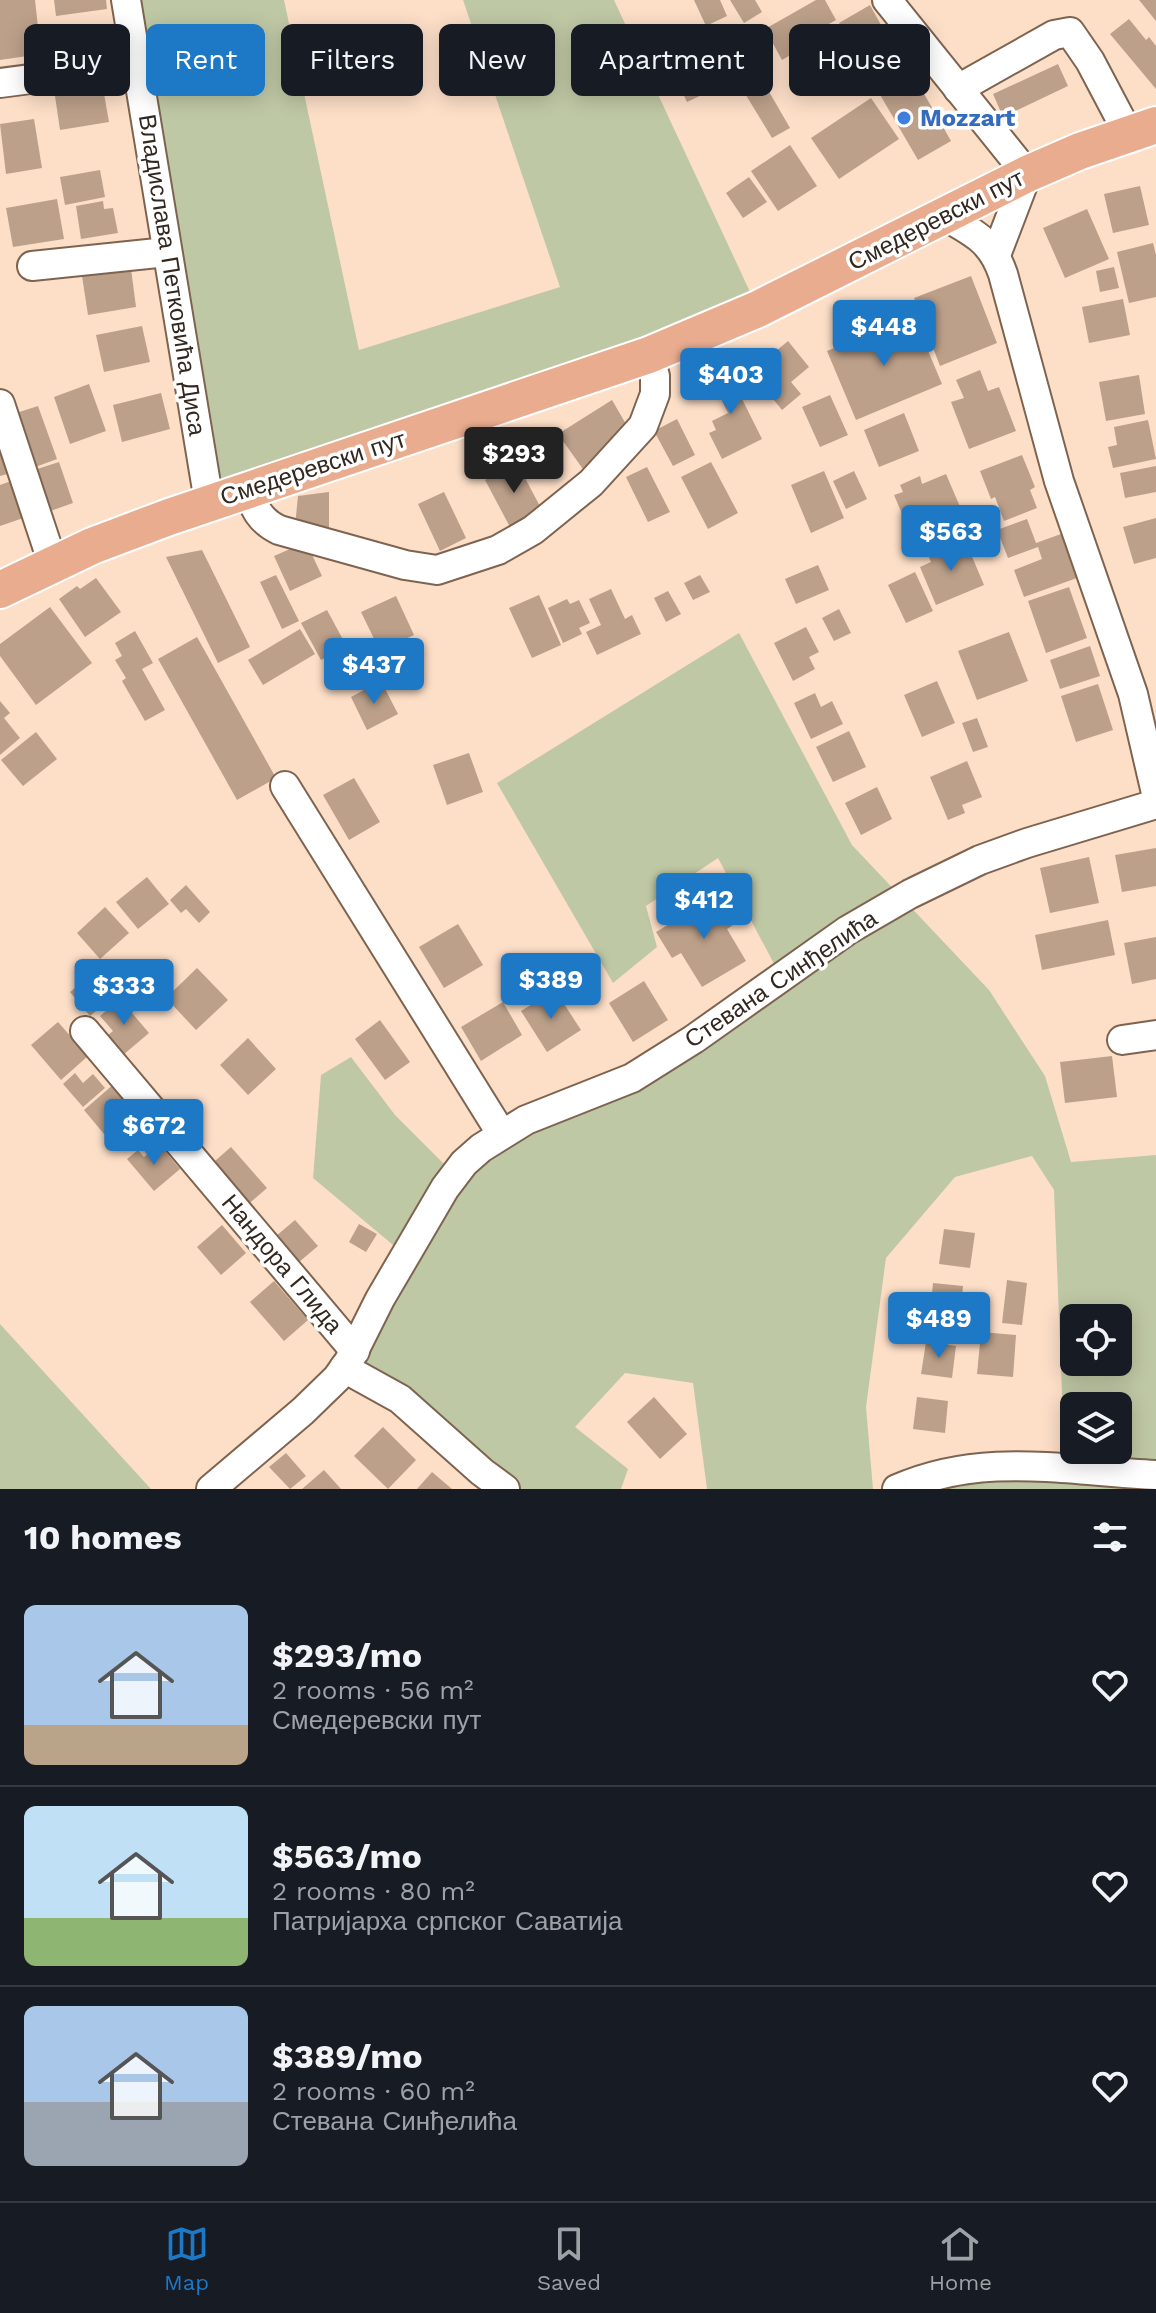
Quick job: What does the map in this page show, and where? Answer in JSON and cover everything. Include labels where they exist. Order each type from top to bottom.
[{"type":"main road","name":"Смедеревски пут","points":[[0,590],[125,533],[209,502],[649,355],[758,309],[1027,174],[1142,129]]},
{"type":"street","name":"Владислава Петковића Диса","points":[[126,0],[209,502]]},
{"type":"street","points":[[887,0],[1027,174],[996,255]]},
{"type":"street","points":[[958,89],[1054,35],[1070,32],[1142,129]]},
{"type":"street","points":[[0,83],[138,65]]},
{"type":"street","points":[[943,215],[974,232],[996,255],[1010,293],[1059,481],[1133,694],[1156,793]]},
{"type":"street","points":[[32,266],[167,252]]},
{"type":"street","points":[[247,489],[264,523],[279,530],[405,565],[437,570],[479,558],[510,543],[559,509],[591,483],[643,426],[655,394],[655,376],[649,355]]},
{"type":"street","points":[[0,404],[53,564]]},
{"type":"street","points":[[285,786],[501,1133]]},
{"type":"street","name":"Стевана Синђелића","points":[[211,1489],[327,1390],[349,1360],[380,1299],[445,1188],[464,1163],[501,1133],[632,1078],[694,1039],[827,943],[910,894],[980,860],[1156,804]]},
{"type":"street","name":"Нандора Глида","points":[[85,1031],[349,1360]]},
{"type":"street","points":[[1122,1040],[1156,1035]]},
{"type":"street","points":[[349,1360],[400,1399],[505,1489]]},
{"type":"street","points":[[897,1489],[977,1466],[1156,1475]]},
{"type":"green space","points":[[126,0],[284,0],[289,24],[281,24],[281,96],[305,96],[359,350],[560,287],[495,96],[555,96],[555,24],[471,24],[463,0],[614,0],[625,24],[571,24],[571,96],[659,96],[758,309],[209,502]]},
{"type":"green space","points":[[739,633],[852,845],[989,990],[1045,1076],[1071,1162],[1156,1155],[1156,1489],[899,1489],[1065,1470],[1065,1464],[1132,1464],[1132,1392],[1062,1392],[1061,1376],[1132,1376],[1132,1304],[1060,1304],[1060,1343],[1054,1190],[1032,1156],[955,1177],[886,1258],[866,1407],[873,1489],[707,1489],[693,1383],[625,1373],[575,1427],[628,1469],[621,1489],[505,1489],[344,1368],[405,1255],[313,1178],[321,1075],[351,1057],[395,1115],[465,1185],[491,1158],[781,977],[718,858],[646,906],[657,947],[613,983],[497,783]]},
{"type":"green space","points":[[0,1324],[151,1489],[0,1489]]},
{"type":"building","points":[[0,0],[35,0],[38,24],[24,24],[24,56],[0,60]]},
{"type":"building","points":[[54,0],[106,0],[107,9],[56,16]]},
{"type":"building","points":[[694,0],[720,0],[727,16],[705,24]]},
{"type":"building","points":[[730,0],[755,0],[762,12],[744,23]]},
{"type":"building","points":[[816,0],[825,0],[836,20],[829,24],[789,24],[789,56],[782,60],[773,44],[773,24]]},
{"type":"building","points":[[1139,0],[1156,0],[1156,21]]},
{"type":"building","points":[[870,5],[880,24],[840,24]]},
{"type":"building","points":[[1129,19],[1146,40],[1149,37],[1156,46],[1156,89],[1110,34]]},
{"type":"building","points":[[1058,64],[1068,86],[1003,117],[993,94]]},
{"type":"building","points":[[55,96],[104,96],[109,122],[60,130]]},
{"type":"building","points":[[684,96],[700,96],[687,102]]},
{"type":"building","points":[[746,96],[772,96],[790,128],[772,138]]},
{"type":"building","points":[[881,96],[925,96],[951,141],[918,160]]},
{"type":"building","points":[[871,98],[899,139],[839,179],[811,138]]},
{"type":"building","points":[[34,119],[42,168],[6,174],[0,124]]},
{"type":"building","points":[[790,145],[817,186],[778,211],[751,171]]},
{"type":"building","points":[[100,170],[105,197],[65,205],[60,177]]},
{"type":"building","points":[[749,177],[767,202],[743,218],[726,193]]},
{"type":"building","points":[[1140,186],[1149,225],[1113,233],[1104,194]]},
{"type":"building","points":[[57,199],[64,239],[13,247],[6,208]]},
{"type":"building","points":[[103,201],[104,209],[113,208],[118,233],[81,239],[76,206]]},
{"type":"building","points":[[1087,209],[1109,259],[1065,278],[1043,228]]},
{"type":"building","points":[[1153,243],[1156,297],[1129,303],[1117,252]]},
{"type":"building","points":[[1114,267],[1119,288],[1100,292],[1096,271]]},
{"type":"building","points":[[131,269],[136,307],[88,315],[82,276]]},
{"type":"building","points":[[971,276],[997,343],[940,366],[914,298]]},
{"type":"building","points":[[1123,299],[1130,335],[1089,343],[1082,307]]},
{"type":"building","points":[[913,315],[942,384],[856,420],[827,351]]},
{"type":"building","points":[[142,326],[150,362],[104,372],[96,335]]},
{"type":"building","points":[[788,341],[809,367],[791,382],[801,394],[782,410],[751,372]]},
{"type":"building","points":[[723,361],[762,439],[722,459],[709,433],[716,430],[712,421],[728,413],[706,369]]},
{"type":"building","points":[[980,370],[988,391],[999,387],[1016,431],[969,449],[951,402],[964,398],[956,380]]},
{"type":"building","points":[[1139,375],[1145,414],[1106,421],[1099,382]]},
{"type":"building","points":[[89,384],[106,431],[70,444],[54,397]]},
{"type":"building","points":[[161,393],[170,429],[122,442],[113,405]]},
{"type":"building","points":[[830,395],[848,435],[820,447],[802,407]]},
{"type":"building","points":[[612,400],[630,431],[585,472],[558,434]]},
{"type":"building","points":[[38,406],[57,459],[30,469],[10,415]]},
{"type":"building","points":[[904,413],[919,451],[879,467],[864,430]]},
{"type":"building","points":[[677,419],[695,455],[673,466],[654,431]]},
{"type":"building","points":[[1148,420],[1156,459],[1113,468],[1108,447],[1117,445],[1114,427]]},
{"type":"building","points":[[0,438],[11,473],[0,476]]},
{"type":"building","points":[[1022,455],[1035,487],[1030,490],[1037,508],[1004,521],[980,471]]},
{"type":"building","points":[[59,462],[73,503],[42,514],[28,472]]},
{"type":"building","points":[[711,462],[738,513],[708,529],[681,477]]},
{"type":"building","points":[[517,463],[542,510],[510,527],[485,480]]},
{"type":"building","points":[[1156,466],[1156,492],[1125,498],[1120,473]]},
{"type":"building","points":[[647,467],[670,512],[648,522],[626,477]]},
{"type":"building","points":[[824,471],[844,518],[811,533],[791,485]]},
{"type":"building","points":[[854,471],[867,499],[846,509],[833,481]]},
{"type":"building","points":[[946,474],[961,509],[909,530],[894,495],[903,492],[900,485],[920,476],[922,484]]},
{"type":"building","points":[[17,479],[29,516],[0,526],[0,485]]},
{"type":"building","points":[[329,492],[329,529],[295,526],[298,496]]},
{"type":"building","points":[[444,492],[466,538],[440,551],[418,504]]},
{"type":"building","points":[[1156,518],[1156,558],[1134,564],[1123,527]]},
{"type":"building","points":[[1027,519],[1036,543],[1061,534],[1077,578],[1024,597],[1014,570],[1042,559],[1038,547],[1008,558],[997,530]]},
{"type":"building","points":[[306,542],[322,576],[290,591],[274,556]]},
{"type":"building","points":[[959,542],[962,549],[968,547],[984,585],[936,605],[920,567],[931,562],[928,555]]},
{"type":"building","points":[[202,550],[250,647],[218,663],[166,557]]},
{"type":"building","points":[[818,565],[829,590],[796,604],[785,579]]},
{"type":"building","points":[[915,572],[933,611],[906,623],[888,585]]},
{"type":"building","points":[[276,575],[299,621],[282,629],[260,582]]},
{"type":"building","points":[[700,575],[710,592],[693,600],[684,583]]},
{"type":"building","points":[[96,578],[121,612],[85,637],[59,599],[77,586],[80,589]]},
{"type":"building","points":[[1069,587],[1087,638],[1046,653],[1028,601]]},
{"type":"building","points":[[611,589],[625,619],[632,615],[641,634],[597,655],[586,632],[601,625],[589,599]]},
{"type":"building","points":[[668,591],[681,614],[666,622],[654,598]]},
{"type":"building","points":[[539,595],[561,645],[532,658],[509,608]]},
{"type":"building","points":[[396,596],[414,635],[380,651],[361,612]]},
{"type":"building","points":[[567,599],[570,604],[579,600],[590,623],[579,628],[582,634],[563,643],[548,608]]},
{"type":"building","points":[[50,607],[92,663],[36,705],[0,656],[0,644]]},
{"type":"building","points":[[839,609],[851,633],[834,641],[822,618]]},
{"type":"building","points":[[327,610],[347,647],[321,660],[301,623]]},
{"type":"building","points":[[806,627],[819,652],[809,657],[815,669],[793,681],[774,643]]},
{"type":"building","points":[[300,629],[315,654],[263,685],[248,660]]},
{"type":"building","points":[[135,631],[153,663],[142,669],[165,710],[145,721],[122,681],[126,678],[115,660],[122,656],[115,643]]},
{"type":"building","points":[[1009,632],[1028,681],[977,700],[958,651]]},
{"type":"building","points":[[197,637],[276,778],[237,800],[158,659]]},
{"type":"building","points":[[1090,646],[1100,676],[1060,689],[1050,660]]},
{"type":"building","points":[[381,681],[398,714],[367,730],[351,697]]},
{"type":"building","points":[[937,681],[955,723],[922,737],[904,695]]},
{"type":"building","points":[[1098,684],[1113,730],[1076,742],[1061,696]]},
{"type":"building","points":[[815,693],[821,707],[832,701],[843,724],[811,739],[794,703]]},
{"type":"building","points":[[0,701],[10,713],[4,718],[20,738],[0,755]]},
{"type":"building","points":[[977,718],[988,747],[973,752],[962,723]]},
{"type":"building","points":[[849,731],[866,767],[833,782],[816,747]]},
{"type":"building","points":[[36,732],[57,759],[23,786],[1,760]]},
{"type":"building","points":[[469,753],[483,792],[447,805],[433,765]]},
{"type":"building","points":[[967,761],[982,797],[962,805],[965,813],[948,820],[930,777]]},
{"type":"building","points":[[354,778],[380,822],[349,840],[323,795]]},
{"type":"building","points":[[877,787],[892,819],[861,835],[845,803]]},
{"type":"building","points":[[1156,848],[1156,886],[1122,892],[1115,855]]},
{"type":"building","points":[[1089,857],[1099,903],[1050,913],[1040,868]]},
{"type":"building","points":[[147,877],[169,904],[138,929],[116,902]]},
{"type":"building","points":[[186,885],[210,912],[199,923],[186,909],[181,913],[170,900]]},
{"type":"building","points":[[719,894],[736,923],[727,929],[746,961],[702,987],[681,953],[672,958],[656,932]]},
{"type":"building","points":[[105,907],[129,933],[100,959],[77,933]]},
{"type":"building","points":[[1108,920],[1115,955],[1042,970],[1035,935]]},
{"type":"building","points":[[458,924],[483,965],[444,988],[419,947]]},
{"type":"building","points":[[1156,937],[1156,979],[1132,984],[1124,943]]},
{"type":"building","points":[[197,968],[228,1000],[196,1030],[166,998]]},
{"type":"building","points":[[97,970],[117,993],[90,1016],[70,992]]},
{"type":"building","points":[[644,981],[668,1020],[633,1042],[609,1003]]},
{"type":"building","points":[[555,990],[581,1030],[547,1052],[521,1011]]},
{"type":"building","points":[[120,999],[149,1033],[123,1055],[107,1036],[113,1031],[100,1016]]},
{"type":"building","points":[[503,1002],[522,1035],[481,1061],[461,1027]]},
{"type":"building","points":[[380,1020],[410,1062],[385,1080],[355,1039]]},
{"type":"building","points":[[58,1022],[88,1056],[61,1080],[31,1045]]},
{"type":"building","points":[[248,1038],[276,1069],[248,1095],[220,1065]]},
{"type":"building","points":[[1112,1056],[1117,1097],[1065,1103],[1060,1062]]},
{"type":"building","points":[[75,1073],[83,1083],[93,1074],[105,1088],[83,1107],[63,1084]]},
{"type":"building","points":[[115,1083],[132,1102],[125,1109],[139,1125],[114,1146],[84,1110]]},
{"type":"building","points":[[159,1144],[180,1169],[154,1191],[127,1159],[138,1150],[144,1157]]},
{"type":"building","points":[[231,1147],[267,1188],[244,1208],[208,1167]]},
{"type":"building","points":[[295,1220],[318,1246],[299,1262],[292,1254],[285,1260],[269,1242]]},
{"type":"building","points":[[359,1224],[377,1234],[366,1252],[349,1242]]},
{"type":"building","points":[[222,1225],[246,1253],[221,1275],[197,1247]]},
{"type":"building","points":[[944,1229],[975,1233],[970,1268],[939,1264]]},
{"type":"building","points":[[1007,1280],[1027,1283],[1022,1325],[1002,1323]]},
{"type":"building","points":[[274,1281],[308,1320],[284,1341],[250,1302]]},
{"type":"building","points":[[933,1283],[963,1286],[960,1319],[930,1316]]},
{"type":"building","points":[[981,1332],[1016,1335],[1013,1377],[977,1374]]},
{"type":"building","points":[[926,1342],[956,1346],[952,1378],[921,1374]]},
{"type":"building","points":[[654,1397],[687,1434],[660,1459],[627,1422]]},
{"type":"building","points":[[917,1397],[948,1401],[945,1433],[913,1429]]},
{"type":"building","points":[[383,1427],[416,1460],[388,1489],[354,1456]]},
{"type":"building","points":[[286,1453],[306,1476],[290,1489],[269,1467]]},
{"type":"building","points":[[324,1470],[341,1489],[302,1489]]},
{"type":"building","points":[[432,1472],[452,1489],[417,1489]]},
{"type":"place","name":"Mozzart","points":[[904,118]]}]
